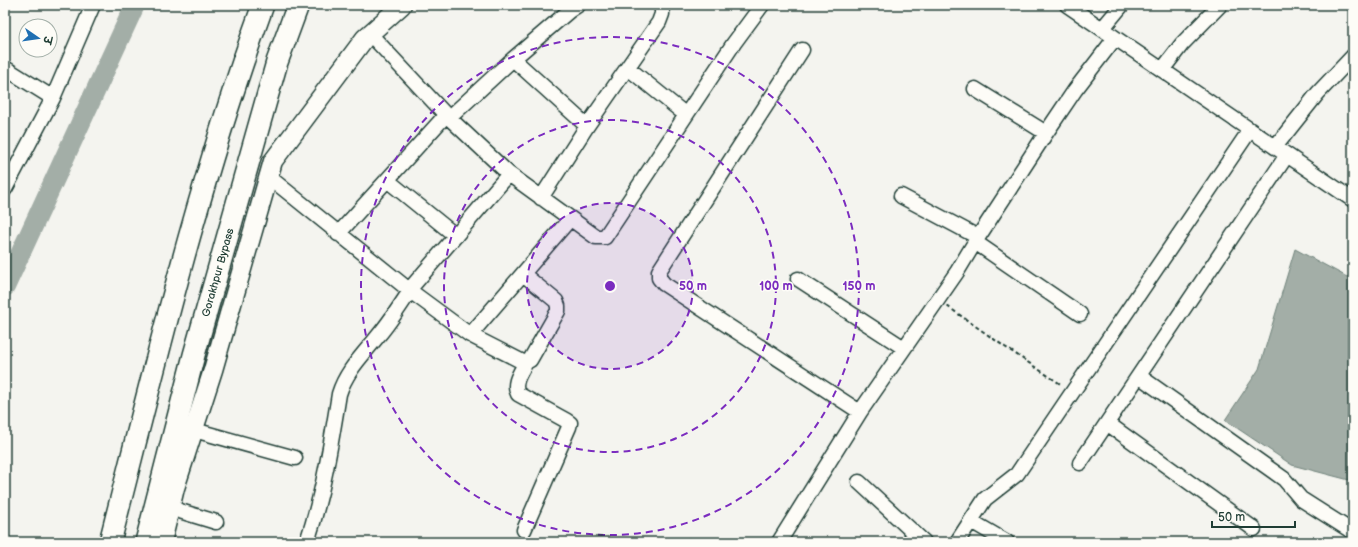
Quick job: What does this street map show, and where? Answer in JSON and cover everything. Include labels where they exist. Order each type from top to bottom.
[{"type":"highway","points":[[110,542],[206,178],[245,54],[263,5]]},
{"type":"highway","name":"Gorakhpur Bypass","points":[[146,542],[194,355],[277,62],[298,5]]},
{"type":"main road","points":[[162,542],[175,488],[213,370],[273,161],[365,38],[402,5]]},
{"type":"street","points":[[5,188],[53,98],[93,5]]},
{"type":"street","points":[[338,234],[447,117],[513,58],[578,5]]},
{"type":"street","points":[[541,198],[587,126],[659,22],[662,14],[662,5]]},
{"type":"street","points":[[1067,5],[1353,200]]},
{"type":"street","points":[[1102,29],[1122,5]]},
{"type":"street","points":[[1162,70],[1182,44],[1220,5]]},
{"type":"street","points":[[370,34],[447,117],[509,174],[596,237],[605,237],[756,8]]},
{"type":"street","points":[[779,542],[860,412],[957,272],[976,240],[1046,133],[1075,90],[1115,38]]},
{"type":"street","points":[[802,50],[659,270],[659,278],[664,284],[860,412]]},
{"type":"street","points":[[1274,146],[1318,93],[1353,56]]},
{"type":"street","points":[[513,58],[587,126]]},
{"type":"street","points":[[5,68],[53,98]]},
{"type":"street","points":[[628,68],[686,115]]},
{"type":"street","points":[[975,89],[1046,133]]},
{"type":"street","points":[[957,542],[985,499],[1017,474],[1250,130]]},
{"type":"street","points":[[1080,463],[1287,155]]},
{"type":"street","points":[[307,542],[316,514],[329,460],[339,394],[342,384],[349,372],[379,336],[410,291],[509,174]]},
{"type":"street","points":[[269,177],[410,291],[470,335],[521,361],[526,362]]},
{"type":"street","points":[[387,180],[456,236]]},
{"type":"street","points":[[901,196],[976,240],[1080,314]]},
{"type":"street","points":[[470,335],[570,219]]},
{"type":"street","points":[[523,274],[556,301],[558,311],[530,360],[526,362],[516,383],[515,389],[518,394],[568,420],[570,423],[570,427],[524,530]]},
{"type":"street","points":[[798,279],[904,348]]},
{"type":"street","points":[[1139,376],[1284,479],[1301,499],[1353,532]]},
{"type":"street","points":[[1107,423],[1254,529]]},
{"type":"street","points":[[194,430],[295,458]]},
{"type":"street","points":[[860,482],[924,542]]},
{"type":"street","points":[[170,508],[216,522]]},
{"type":"street","points":[[971,521],[1007,542]]},
{"type":"path","points":[[938,300],[991,338],[1072,392]]},
{"type":"shaded area","points":[[1295,249],[1347,277],[1353,274],[1353,481],[1292,465],[1225,420],[1259,369]]},
{"type":"waterway","points":[[5,287],[135,5]]}]
